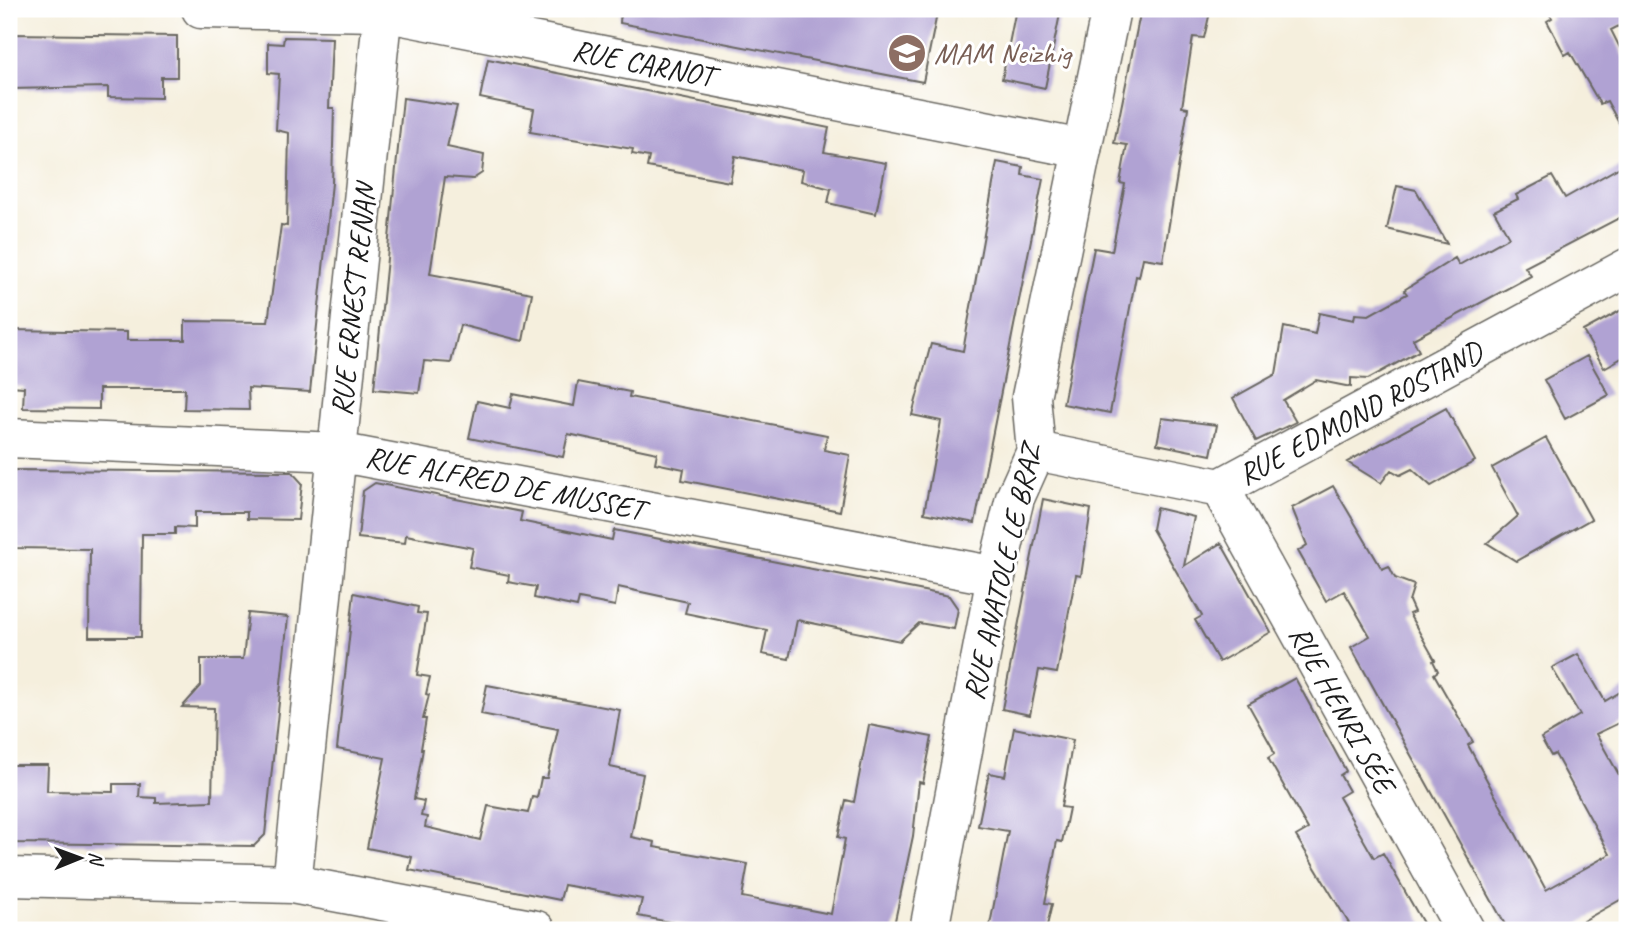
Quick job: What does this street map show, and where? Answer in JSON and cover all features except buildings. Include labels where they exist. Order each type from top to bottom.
[{"type":"street","name":"RUE CARNOT","points":[[201,9],[383,10],[1082,149]]},
{"type":"street","name":"RUE ANATOLE LE BRAZ","points":[[929,930],[996,576],[1015,498],[1036,452],[1031,397],[1111,9]]},
{"type":"street","name":"RUE ERNEST RENAN","points":[[292,884],[383,10]]},
{"type":"street","name":"RUE EDMOND ROSTAND","points":[[1036,452],[1220,488],[1627,268]]},
{"type":"street","name":"RUE ALFRED DE MUSSET","points":[[9,438],[337,452],[996,576]]},
{"type":"street","name":"RUE HENRI SÉE","points":[[1220,488],[1465,930]]},
{"type":"street","points":[[9,877],[292,884],[536,930]]},
{"type":"place","name":"MAM Neizhig","points":[[907,53]]}]
